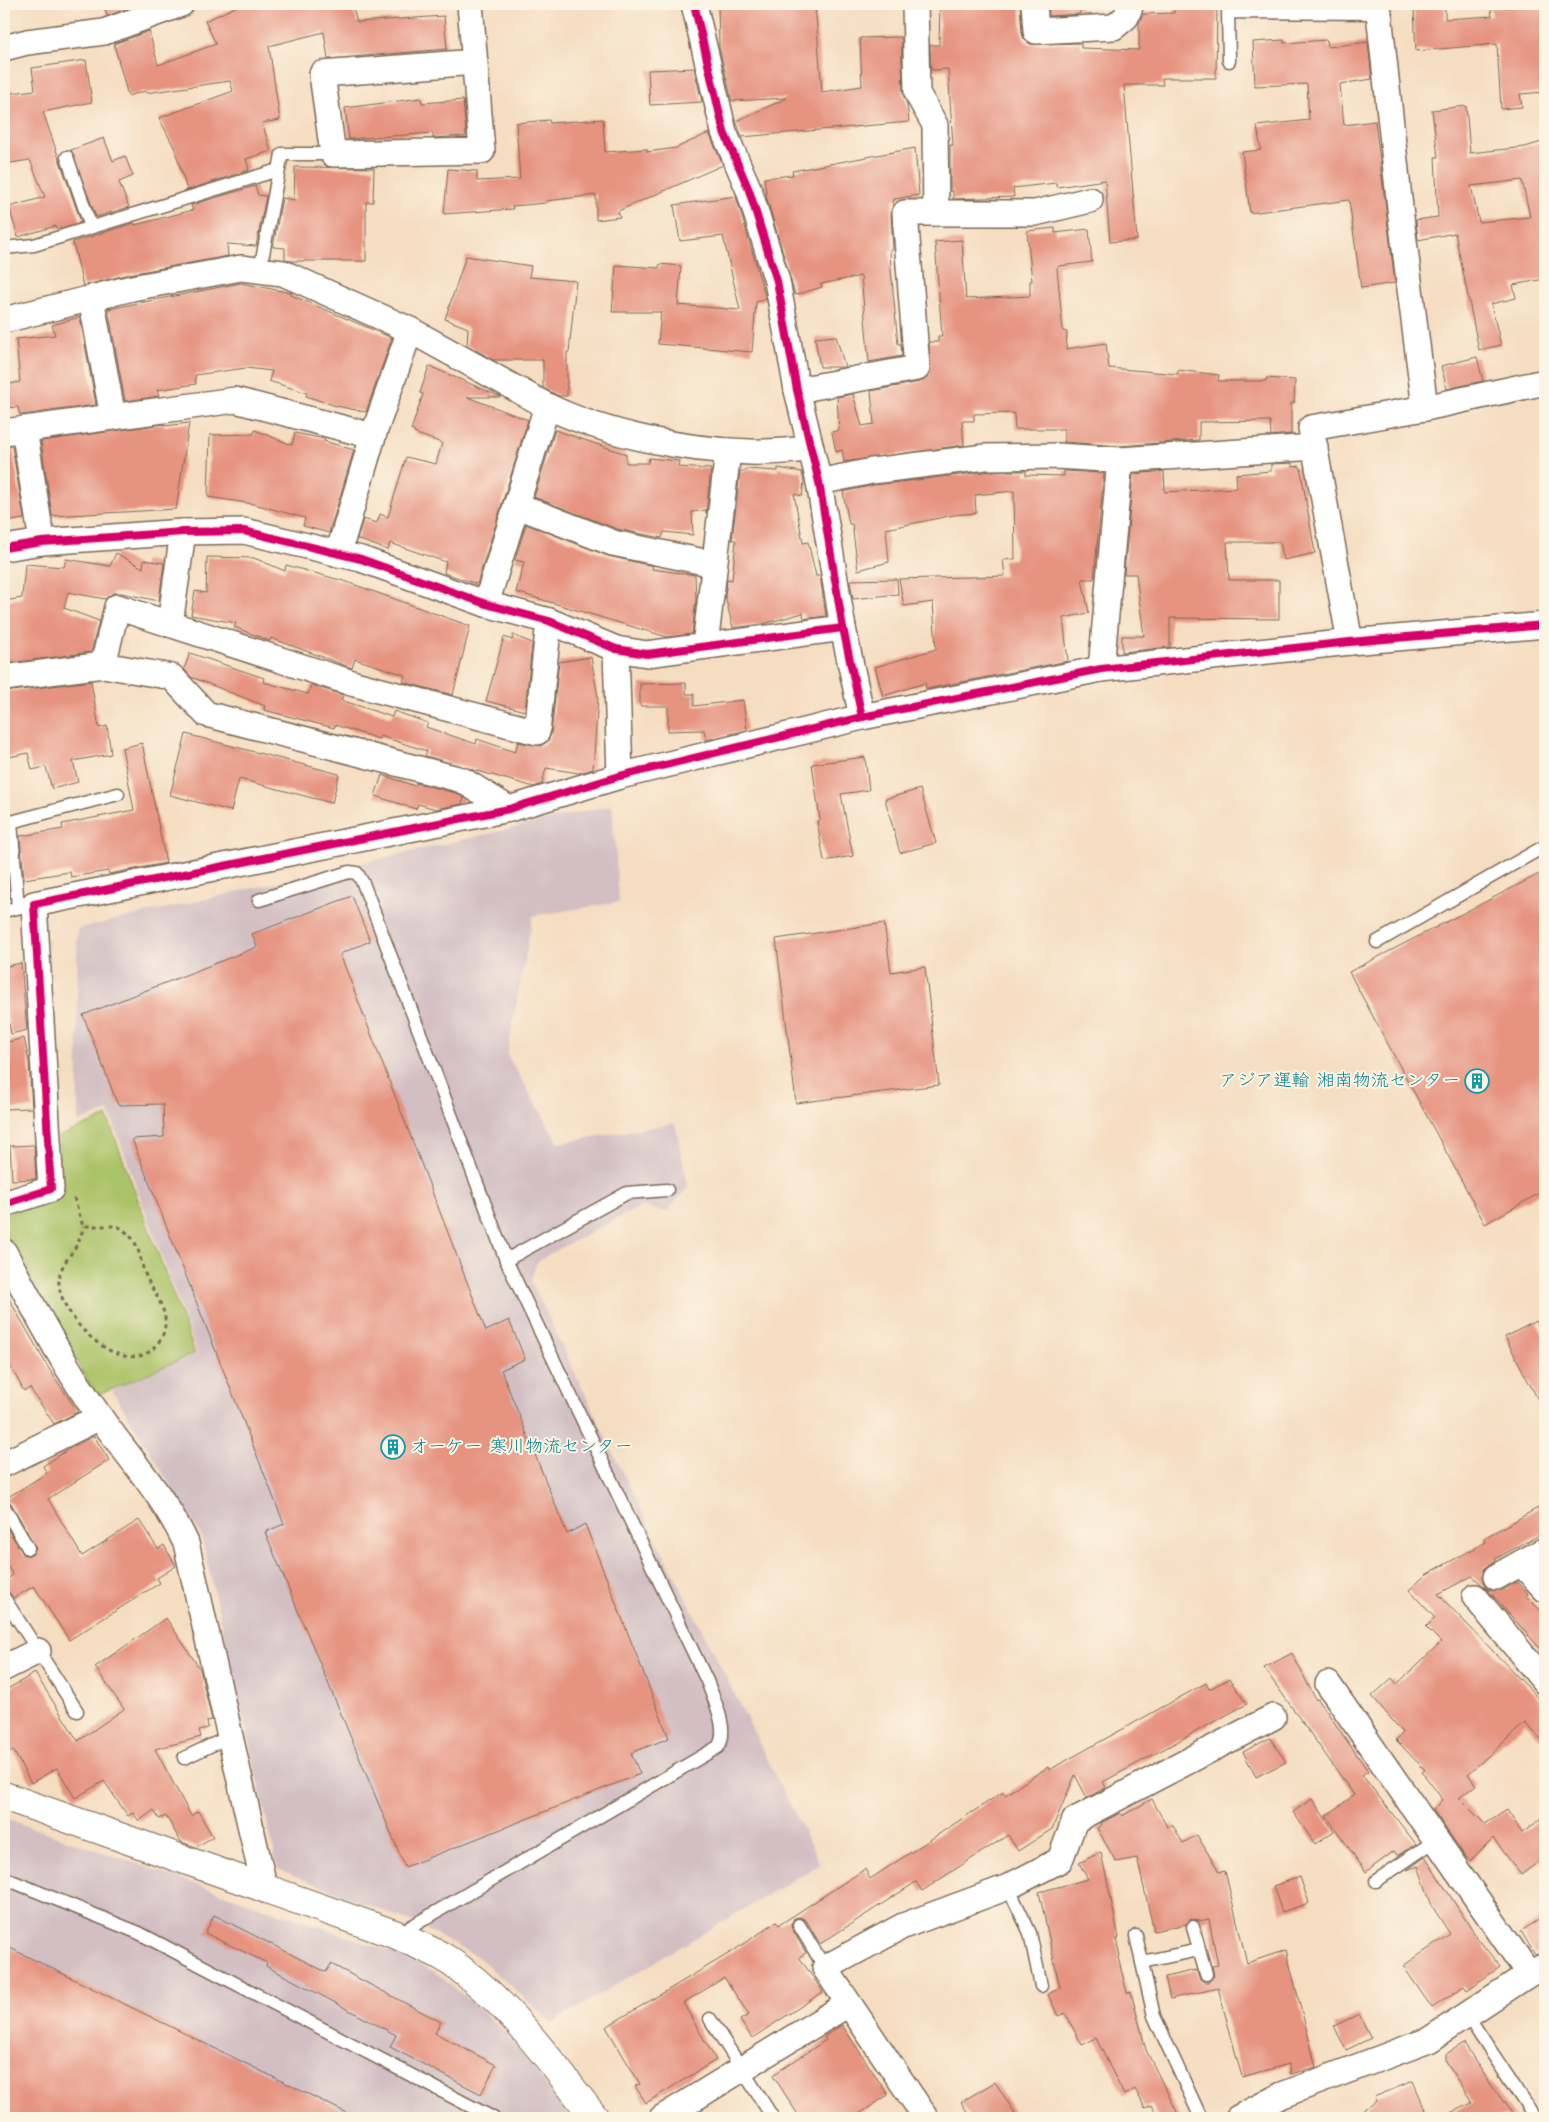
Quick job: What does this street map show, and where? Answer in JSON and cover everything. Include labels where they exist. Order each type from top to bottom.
[{"type":"street","points":[[4,48],[26,42],[104,32],[181,4]]},
{"type":"street","points":[[470,4],[475,62],[482,151],[333,154],[322,74],[475,62]]},
{"type":"street","points":[[694,4],[724,132],[755,207],[777,281],[797,390],[819,482],[843,628],[862,717]]},
{"type":"street","points":[[915,4],[917,92],[935,125],[936,213]]},
{"type":"street","points":[[1034,4],[1036,31],[1114,27],[1126,17],[1131,4]]},
{"type":"street","points":[[1379,8],[1401,217],[1425,408]]},
{"type":"street","points":[[797,390],[917,368],[905,212],[1036,213],[1090,200]]},
{"type":"street","points":[[4,320],[132,288],[241,268],[283,273],[410,330],[566,415],[610,429],[688,447],[753,452],[811,449]]},
{"type":"street","points":[[91,298],[113,417]]},
{"type":"street","points":[[338,554],[373,436],[410,330]]},
{"type":"street","points":[[1350,642],[1311,428],[1425,408],[1545,382]]},
{"type":"street","points":[[42,542],[14,430],[235,400],[373,436]]},
{"type":"street","points":[[486,604],[547,406]]},
{"type":"street","points":[[819,482],[872,471],[985,456],[1057,456],[1120,460],[1314,447]]},
{"type":"street","points":[[705,646],[728,451]]},
{"type":"street","points":[[1102,669],[1120,460]]},
{"type":"street","points":[[516,505],[613,543],[714,564]]},
{"type":"street","points":[[4,548],[42,542],[183,532],[244,531],[362,559],[486,604],[549,621],[616,649],[647,654],[843,628]]},
{"type":"street","points":[[170,624],[183,532]]},
{"type":"street","points":[[103,665],[117,607],[355,684],[537,732],[549,621]]},
{"type":"street","points":[[4,1204],[51,1189],[26,906],[509,808],[620,776],[862,717],[1102,669],[1350,642],[1545,625]]},
{"type":"street","points":[[616,649],[620,776]]},
{"type":"street","points":[[4,678],[103,665],[172,677],[206,714],[462,780],[509,808]]},
{"type":"street","points":[[4,1252],[62,1359],[100,1417],[157,1492],[175,1519],[186,1543],[265,1890]]},
{"type":"street","points":[[4,1464],[100,1417]]},
{"type":"street","points":[[1496,1577],[1543,1551]]},
{"type":"street","points":[[1521,1563],[1545,1589]]},
{"type":"street","points":[[1475,1597],[1545,1682]]},
{"type":"street","points":[[4,1668],[38,1650]]},
{"type":"street","points":[[1238,2118],[1282,2095],[1429,2040],[1537,1970],[1436,1840],[1328,1684]]},
{"type":"street","points":[[926,2118],[825,1968],[904,1926],[1008,1887],[1060,1860],[1075,1820],[1274,1717]]},
{"type":"street","points":[[4,1796],[265,1890],[397,1935],[443,1957],[476,1981],[511,2015],[595,2118]]},
{"type":"street","points":[[662,2118],[848,2004]]},
{"type":"lane","points":[[1229,61],[1228,12],[1379,8]]},
{"type":"lane","points":[[260,270],[282,154],[333,154]]},
{"type":"lane","points":[[67,158],[91,227]]},
{"type":"lane","points":[[4,248],[34,245],[278,170]]},
{"type":"lane","points":[[4,910],[26,906],[11,822],[118,794]]},
{"type":"lane","points":[[1377,942],[1545,846]]},
{"type":"lane","points":[[258,900],[349,872],[357,873],[506,1260],[707,1681],[720,1722],[722,1738],[718,1747],[397,1935]]},
{"type":"lane","points":[[506,1260],[627,1193],[668,1190]]},
{"type":"lane","points":[[4,1507],[28,1548]]},
{"type":"lane","points":[[4,1598],[77,1711]]},
{"type":"lane","points":[[184,1758],[231,1736]]},
{"type":"lane","points":[[1376,1881],[1436,1840]]},
{"type":"lane","points":[[4,1878],[139,1933],[493,2118]]},
{"type":"lane","points":[[1008,1887],[1030,1933],[1041,1986]]},
{"type":"lane","points":[[799,1925],[825,1968]]},
{"type":"lane","points":[[1192,1927],[1206,1974]]},
{"type":"lane","points":[[1136,1936],[1154,2016],[1201,2118]]},
{"type":"lane","points":[[1142,1962],[1199,1950]]},
{"type":"lane","points":[[1466,2015],[1535,2118]]},
{"type":"lane","points":[[710,2019],[774,2118]]},
{"type":"path","points":[[80,1219],[83,1226],[80,1242],[65,1262],[60,1276],[59,1284],[66,1304],[80,1327],[103,1347],[125,1356],[136,1357],[148,1353],[156,1347],[163,1336],[165,1319],[144,1270],[141,1252],[136,1242],[117,1226],[83,1226]]},
{"type":"shaded area","points":[[612,805],[619,902],[533,916],[507,1055],[559,1143],[675,1123],[688,1187],[667,1212],[642,1206],[549,1254],[536,1263],[531,1281],[616,1459],[820,1864],[552,2023],[478,1957],[414,1923],[278,1869],[201,1535],[112,1390],[197,1353],[109,1111],[78,1122],[77,929]]},
{"type":"shaded area","points":[[4,1818],[392,1952],[435,1972],[504,2030],[571,2118],[4,2118]]},
{"type":"green space","points":[[107,1116],[195,1353],[96,1396],[4,1232],[4,1215],[61,1191],[58,1137]]},
{"type":"building","points":[[104,4],[140,4],[107,16]]},
{"type":"building","points":[[242,4],[352,4],[357,22],[444,16],[447,49],[328,59],[324,32],[269,46],[280,120],[262,123],[271,151],[246,159],[249,170],[187,190],[174,147],[159,118],[233,91],[230,81],[146,93],[145,91],[128,96],[114,44],[149,31],[158,65],[216,44],[205,21]]},
{"type":"building","points":[[718,4],[815,4],[822,92],[862,86],[860,38],[901,37],[903,93],[907,104],[909,122],[742,137],[736,121],[787,98],[732,101],[719,47]]},
{"type":"building","points":[[940,4],[1020,4],[1022,33],[1024,39],[1030,44],[1081,43],[1081,48],[1139,50],[1139,23],[1143,14],[1174,13],[1174,6],[1217,7],[1216,78],[1162,78],[1163,85],[1124,85],[1137,240],[1110,242],[1105,180],[1057,187],[1056,183],[1013,188],[1014,197],[953,199],[953,191],[950,191],[950,145],[953,145],[948,69],[931,70],[930,45],[939,45]]},
{"type":"building","points":[[1048,4],[1080,4],[1080,14],[1049,16]]},
{"type":"building","points":[[1545,6],[1545,92],[1520,94],[1522,107],[1501,109],[1497,44],[1416,51],[1414,9],[1445,7],[1445,19],[1492,16],[1491,8]]},
{"type":"building","points":[[1284,40],[1284,43],[1327,40],[1328,47],[1368,42],[1372,79],[1340,84],[1344,125],[1375,121],[1395,283],[1361,288],[1349,200],[1250,213],[1242,152],[1261,150],[1257,126],[1309,120],[1307,84],[1255,86],[1253,42]]},
{"type":"building","points":[[86,60],[92,102],[43,112],[81,222],[57,229],[56,226],[18,237],[9,207],[45,197],[30,160],[4,164],[4,94],[35,90],[32,68]]},
{"type":"building","points":[[694,68],[702,102],[650,105],[648,70]]},
{"type":"building","points":[[421,98],[422,103],[463,100],[466,136],[433,138],[433,133],[349,139],[345,108]]},
{"type":"building","points":[[1466,106],[1470,153],[1525,147],[1545,141],[1545,279],[1513,285],[1516,298],[1491,304],[1501,345],[1479,350],[1455,233],[1418,240],[1416,220],[1438,217],[1435,157],[1438,157],[1432,110]],"holes":[[[1522,180],[1530,217],[1479,222],[1471,186]]]},
{"type":"building","points":[[603,119],[605,152],[647,149],[647,152],[676,148],[709,133],[723,165],[618,211],[620,217],[596,220],[596,195],[512,206],[513,209],[444,214],[448,169],[477,171],[477,181],[520,179],[516,123],[549,120],[550,123]]},
{"type":"building","points":[[104,138],[113,161],[125,156],[133,176],[119,182],[129,207],[96,217],[71,150]]},
{"type":"building","points":[[915,148],[919,195],[894,199],[891,214],[893,250],[890,250],[891,270],[898,344],[901,344],[902,356],[869,362],[861,276],[821,284],[822,287],[795,295],[767,199],[764,178],[793,175],[792,171]]},
{"type":"building","points":[[295,167],[374,168],[373,202],[366,202],[366,261],[290,261],[285,259],[285,248],[273,247],[282,198],[294,200]]},
{"type":"building","points":[[255,186],[258,195],[266,196],[256,246],[227,244],[228,256],[129,274],[83,286],[73,242],[134,223],[135,225],[193,210],[191,205]]},
{"type":"building","points":[[736,196],[766,299],[756,302],[752,352],[658,344],[661,312],[612,312],[616,265],[659,268],[660,264],[681,266],[678,305],[740,310],[723,236],[680,241],[674,205]]},
{"type":"building","points":[[1055,228],[1055,233],[1089,229],[1092,262],[1059,266],[1057,268],[1063,331],[1067,332],[1066,349],[1106,343],[1109,368],[1178,374],[1178,370],[1219,375],[1218,381],[1266,381],[1266,378],[1295,380],[1294,403],[1291,403],[1291,434],[1271,436],[1270,421],[1199,422],[1199,440],[1120,446],[1064,442],[1064,429],[1015,429],[1014,413],[974,414],[974,421],[962,421],[964,445],[844,462],[842,450],[836,452],[832,432],[839,430],[837,397],[853,394],[862,426],[874,424],[871,391],[920,382],[926,379],[930,373],[929,342],[938,342],[938,336],[942,336],[935,242],[962,240],[966,299],[1030,296],[1030,281],[1032,281],[1027,231]]},
{"type":"building","points":[[466,256],[531,266],[529,277],[576,281],[569,352],[567,352],[567,396],[559,396],[543,388],[543,360],[493,360],[467,345],[468,328],[445,319]]},
{"type":"building","points":[[241,283],[292,293],[291,295],[392,338],[366,412],[336,406],[306,396],[307,393],[269,381],[272,371],[246,368],[195,375],[196,384],[157,390],[159,396],[125,401],[108,309]]},
{"type":"building","points":[[80,317],[96,405],[20,415],[18,407],[4,408],[4,385],[20,382],[16,339],[55,335],[52,325]]},
{"type":"building","points":[[836,336],[845,367],[820,367],[815,338]]},
{"type":"building","points":[[1477,357],[1483,381],[1447,389],[1441,366]]},
{"type":"building","points":[[429,366],[501,397],[467,397],[528,420],[477,584],[444,573],[446,562],[390,543],[388,550],[357,539],[363,519],[377,523],[380,514],[388,517],[406,457],[436,464],[442,443],[414,433],[411,430],[423,394],[420,393]]},
{"type":"building","points":[[189,423],[176,509],[52,516],[41,441],[164,424],[164,426]]},
{"type":"building","points":[[255,430],[292,445],[295,433],[325,439],[324,441],[354,450],[329,533],[303,526],[305,518],[254,504],[208,497],[210,435],[253,434]]},
{"type":"building","points":[[555,430],[626,454],[626,463],[648,463],[649,458],[679,461],[678,467],[711,469],[706,513],[706,510],[692,512],[693,535],[664,532],[662,538],[617,529],[534,497]]},
{"type":"building","points":[[12,446],[24,519],[4,522],[4,447]]},
{"type":"building","points":[[1292,463],[1292,467],[1300,466],[1315,553],[1284,560],[1280,542],[1227,542],[1229,580],[1279,580],[1279,619],[1170,618],[1170,647],[1122,652],[1122,636],[1144,636],[1136,574],[1124,574],[1133,474],[1164,471],[1165,492],[1237,488],[1236,474],[1271,471],[1271,464]]},
{"type":"building","points":[[778,468],[802,472],[804,482],[802,496],[794,494],[803,543],[808,542],[816,576],[820,576],[826,616],[804,619],[803,613],[763,624],[733,628],[725,596],[727,579],[732,580],[736,540],[732,540],[740,471],[746,471],[746,469],[778,471]]},
{"type":"building","points":[[993,471],[1026,471],[1026,475],[1064,476],[1064,471],[1104,473],[1094,579],[1082,579],[1089,613],[1063,618],[1068,661],[926,689],[925,683],[883,696],[875,667],[936,649],[933,602],[904,606],[899,579],[1005,576],[1003,560],[1015,559],[1014,491],[975,495],[976,513],[954,515],[886,529],[889,562],[858,570],[852,524],[849,524],[843,492],[874,485]]},
{"type":"building","points":[[526,524],[608,556],[653,566],[652,569],[695,575],[696,599],[692,634],[667,637],[516,592],[524,562],[515,560]]},
{"type":"building","points":[[116,553],[143,568],[144,560],[164,563],[159,601],[121,593],[113,593],[105,599],[68,592],[64,608],[99,621],[91,652],[4,664],[4,601],[22,598],[25,564],[64,567],[66,559],[110,566]]},
{"type":"building","points":[[207,557],[254,558],[285,571],[286,565],[347,582],[470,626],[453,695],[403,682],[405,675],[355,659],[352,668],[271,638],[270,641],[234,627],[236,623],[191,615],[195,591],[206,593]]},
{"type":"building","points":[[897,579],[898,594],[853,599],[850,580]]},
{"type":"building","points":[[513,635],[532,643],[525,711],[486,701],[504,637],[512,640]]},
{"type":"building","points":[[190,653],[264,678],[263,682],[308,694],[311,685],[343,695],[341,700],[392,717],[394,711],[428,723],[426,727],[476,744],[477,739],[515,752],[518,742],[541,746],[548,741],[551,734],[559,662],[591,657],[598,698],[593,769],[579,773],[546,768],[542,784],[534,787],[425,756],[427,751],[380,736],[379,739],[335,725],[334,728],[264,710],[265,706],[191,677],[184,669]]},
{"type":"building","points":[[91,681],[99,728],[107,726],[111,754],[73,761],[78,782],[52,789],[46,767],[32,770],[28,753],[4,758],[4,692]]},
{"type":"building","points":[[686,683],[686,694],[694,694],[694,706],[743,700],[747,730],[706,740],[704,730],[668,731],[668,706],[640,706],[640,684]]},
{"type":"building","points":[[186,734],[339,774],[332,803],[239,779],[231,811],[170,795]]},
{"type":"building","points":[[142,743],[166,863],[109,874],[108,871],[71,877],[70,872],[24,879],[20,836],[63,829],[62,824],[134,810],[122,748]]},
{"type":"building","points":[[865,757],[869,790],[841,794],[853,856],[824,861],[817,821],[820,820],[812,764]]},
{"type":"building","points":[[382,775],[415,786],[416,783],[456,793],[464,798],[462,804],[436,809],[418,804],[416,809],[375,796]]},
{"type":"building","points":[[920,789],[936,843],[900,853],[885,799]]},
{"type":"building","points":[[4,839],[8,882],[4,883]]},
{"type":"building","name":"アジア運輸 湘南物流センター","points":[[1545,871],[1545,1190],[1485,1224],[1349,972]]},
{"type":"building","name":"オーケー 寒川物流センター","points":[[352,896],[370,941],[340,954],[486,1331],[509,1320],[525,1359],[501,1370],[567,1534],[585,1524],[669,1738],[631,1753],[640,1774],[405,1867],[265,1532],[284,1524],[132,1139],[164,1137],[163,1104],[118,1105],[83,1015],[257,947],[252,934]]},
{"type":"building","points":[[884,923],[891,972],[925,967],[939,1085],[796,1103],[776,939]]},
{"type":"building","points":[[21,963],[27,1030],[11,1034],[4,1002],[4,967]]},
{"type":"building","points":[[24,1038],[29,1062],[32,1108],[4,1109],[4,1043]]},
{"type":"building","points":[[34,1145],[36,1179],[12,1180],[10,1146]]},
{"type":"building","points":[[4,1290],[49,1369],[78,1412],[54,1424],[30,1388],[24,1391],[4,1355]]},
{"type":"building","points":[[1536,1321],[1545,1338],[1545,1413],[1505,1337]]},
{"type":"building","points":[[94,1436],[109,1460],[48,1499],[82,1556],[139,1520],[158,1549],[164,1545],[176,1566],[157,1578],[160,1583],[69,1640],[34,1586],[14,1598],[8,1591],[4,1590],[4,1581],[13,1575],[4,1560],[4,1523],[24,1555],[32,1555],[36,1548],[11,1503],[5,1499],[47,1473],[43,1466],[70,1448]]},
{"type":"building","points":[[1545,1504],[1545,1532],[1495,1559],[1484,1569],[1482,1577],[1484,1584],[1489,1590],[1503,1590],[1517,1582],[1528,1594],[1526,1596],[1545,1615],[1545,1654],[1486,1588],[1472,1576],[1438,1594],[1545,1705],[1545,1743],[1525,1723],[1468,1774],[1476,1785],[1459,1798],[1485,1824],[1507,1810],[1522,1833],[1545,1816],[1545,1857],[1521,1875],[1493,1838],[1470,1861],[1464,1855],[1433,1810],[1443,1800],[1422,1772],[1425,1770],[1396,1740],[1403,1733],[1372,1696],[1392,1678],[1397,1684],[1441,1642],[1426,1627],[1435,1618],[1409,1590],[1427,1574],[1486,1542],[1484,1538]]},
{"type":"building","points":[[166,1618],[200,1669],[212,1720],[207,1721],[208,1728],[199,1730],[201,1737],[155,1749],[191,1816],[198,1811],[213,1837],[196,1847],[181,1842],[166,1816],[159,1819],[154,1810],[139,1821],[133,1813],[128,1816],[104,1781],[75,1798],[57,1768],[31,1783],[13,1750],[4,1755],[4,1691],[35,1673],[78,1741],[124,1709],[95,1667]]},
{"type":"building","points":[[1292,1653],[1316,1700],[1318,1699],[1368,1771],[1362,1775],[1416,1844],[1398,1856],[1394,1851],[1366,1872],[1326,1816],[1354,1795],[1264,1668]]},
{"type":"building","points":[[1229,1679],[1247,1704],[1103,1782],[1106,1787],[1087,1798],[1075,1775],[1052,1829],[1018,1851],[1008,1835],[922,1891],[916,1882],[820,1944],[806,1920],[799,1917],[794,1918],[791,1925],[792,1929],[806,1953],[799,1957],[823,1992],[752,2038],[740,2020],[749,2015],[724,1978],[683,2003],[716,2060],[646,2103],[635,2086],[640,2084],[606,2027],[733,1951],[776,1922],[779,1925],[865,1869],[870,1879],[1003,1792],[1005,1795],[1048,1767],[1049,1770],[1206,1683],[1209,1689]]},
{"type":"building","points":[[1270,1738],[1286,1762],[1256,1777],[1243,1752]]},
{"type":"building","points":[[1152,1799],[1167,1827],[1172,1824],[1183,1843],[1197,1835],[1219,1872],[1225,1871],[1247,1963],[1286,1950],[1316,2067],[1291,2074],[1289,2064],[1242,2077],[1218,1988],[1170,1999],[1165,1977],[1196,1970],[1200,1979],[1204,1982],[1209,1982],[1214,1976],[1212,1966],[1218,1965],[1209,1919],[1199,1921],[1191,1919],[1186,1924],[1154,1931],[1137,1858],[1116,1862],[1097,1828],[1102,1825],[1101,1823],[1120,1813],[1122,1816]]},
{"type":"building","points":[[1312,1799],[1334,1831],[1315,1844],[1293,1812]]},
{"type":"building","points":[[1101,1852],[1119,1938],[1116,1939],[1120,1956],[1118,1957],[1127,1993],[1131,1992],[1146,2050],[1180,2118],[1158,2118],[1152,2105],[1145,2108],[1135,2089],[1124,2095],[1096,2038],[1082,2045],[1065,2013],[1058,2016],[1048,1994],[1060,1988],[1039,1892],[1088,1879],[1079,1863]]},
{"type":"building","points":[[1425,1857],[1476,1936],[1500,1967],[1467,1990],[1464,1986],[1432,2008],[1403,1966],[1450,1934],[1432,1906],[1418,1866],[1407,1870]]},
{"type":"building","points":[[1300,1877],[1309,1903],[1282,1912],[1273,1886]]},
{"type":"building","points":[[214,1915],[326,1972],[331,1964],[441,2022],[435,2033],[496,2065],[481,2094],[390,2047],[396,2035],[266,1966],[267,1963],[205,1933]]},
{"type":"building","points":[[1545,1916],[1545,1952],[1535,1955],[1521,1931]]},
{"type":"building","points":[[4,1945],[357,2118],[4,2118]]},
{"type":"building","points":[[1359,2014],[1371,2038],[1346,2050],[1334,2026]]},
{"type":"building","points":[[842,2025],[888,2095],[853,2118],[800,2118],[773,2075],[826,2040],[824,2037]]},
{"type":"building","points":[[1464,2043],[1515,2118],[1439,2118],[1472,2103],[1446,2062],[1446,2054]]},
{"type":"building","points":[[1413,2081],[1429,2118],[1351,2118],[1376,2101],[1374,2097]]},
{"type":"building","points":[[995,2082],[1018,2118],[971,2118],[961,2102]]},
{"type":"cycle path","points":[[694,4],[724,132],[749,190],[777,281],[797,390],[819,482],[843,628],[862,717]]},
{"type":"cycle path","points":[[4,548],[42,542],[183,532],[244,531],[361,559],[486,604],[549,621],[616,649],[647,654],[843,628]]},
{"type":"cycle path","points":[[4,1204],[51,1189],[34,904],[509,809],[620,776],[862,717],[1101,669],[1350,642],[1545,625]]},
{"type":"place","name":"アジア運輸 湘南物流センター","points":[[1477,1081]]},
{"type":"place","name":"オーケー 寒川物流センター","points":[[393,1447]]}]
